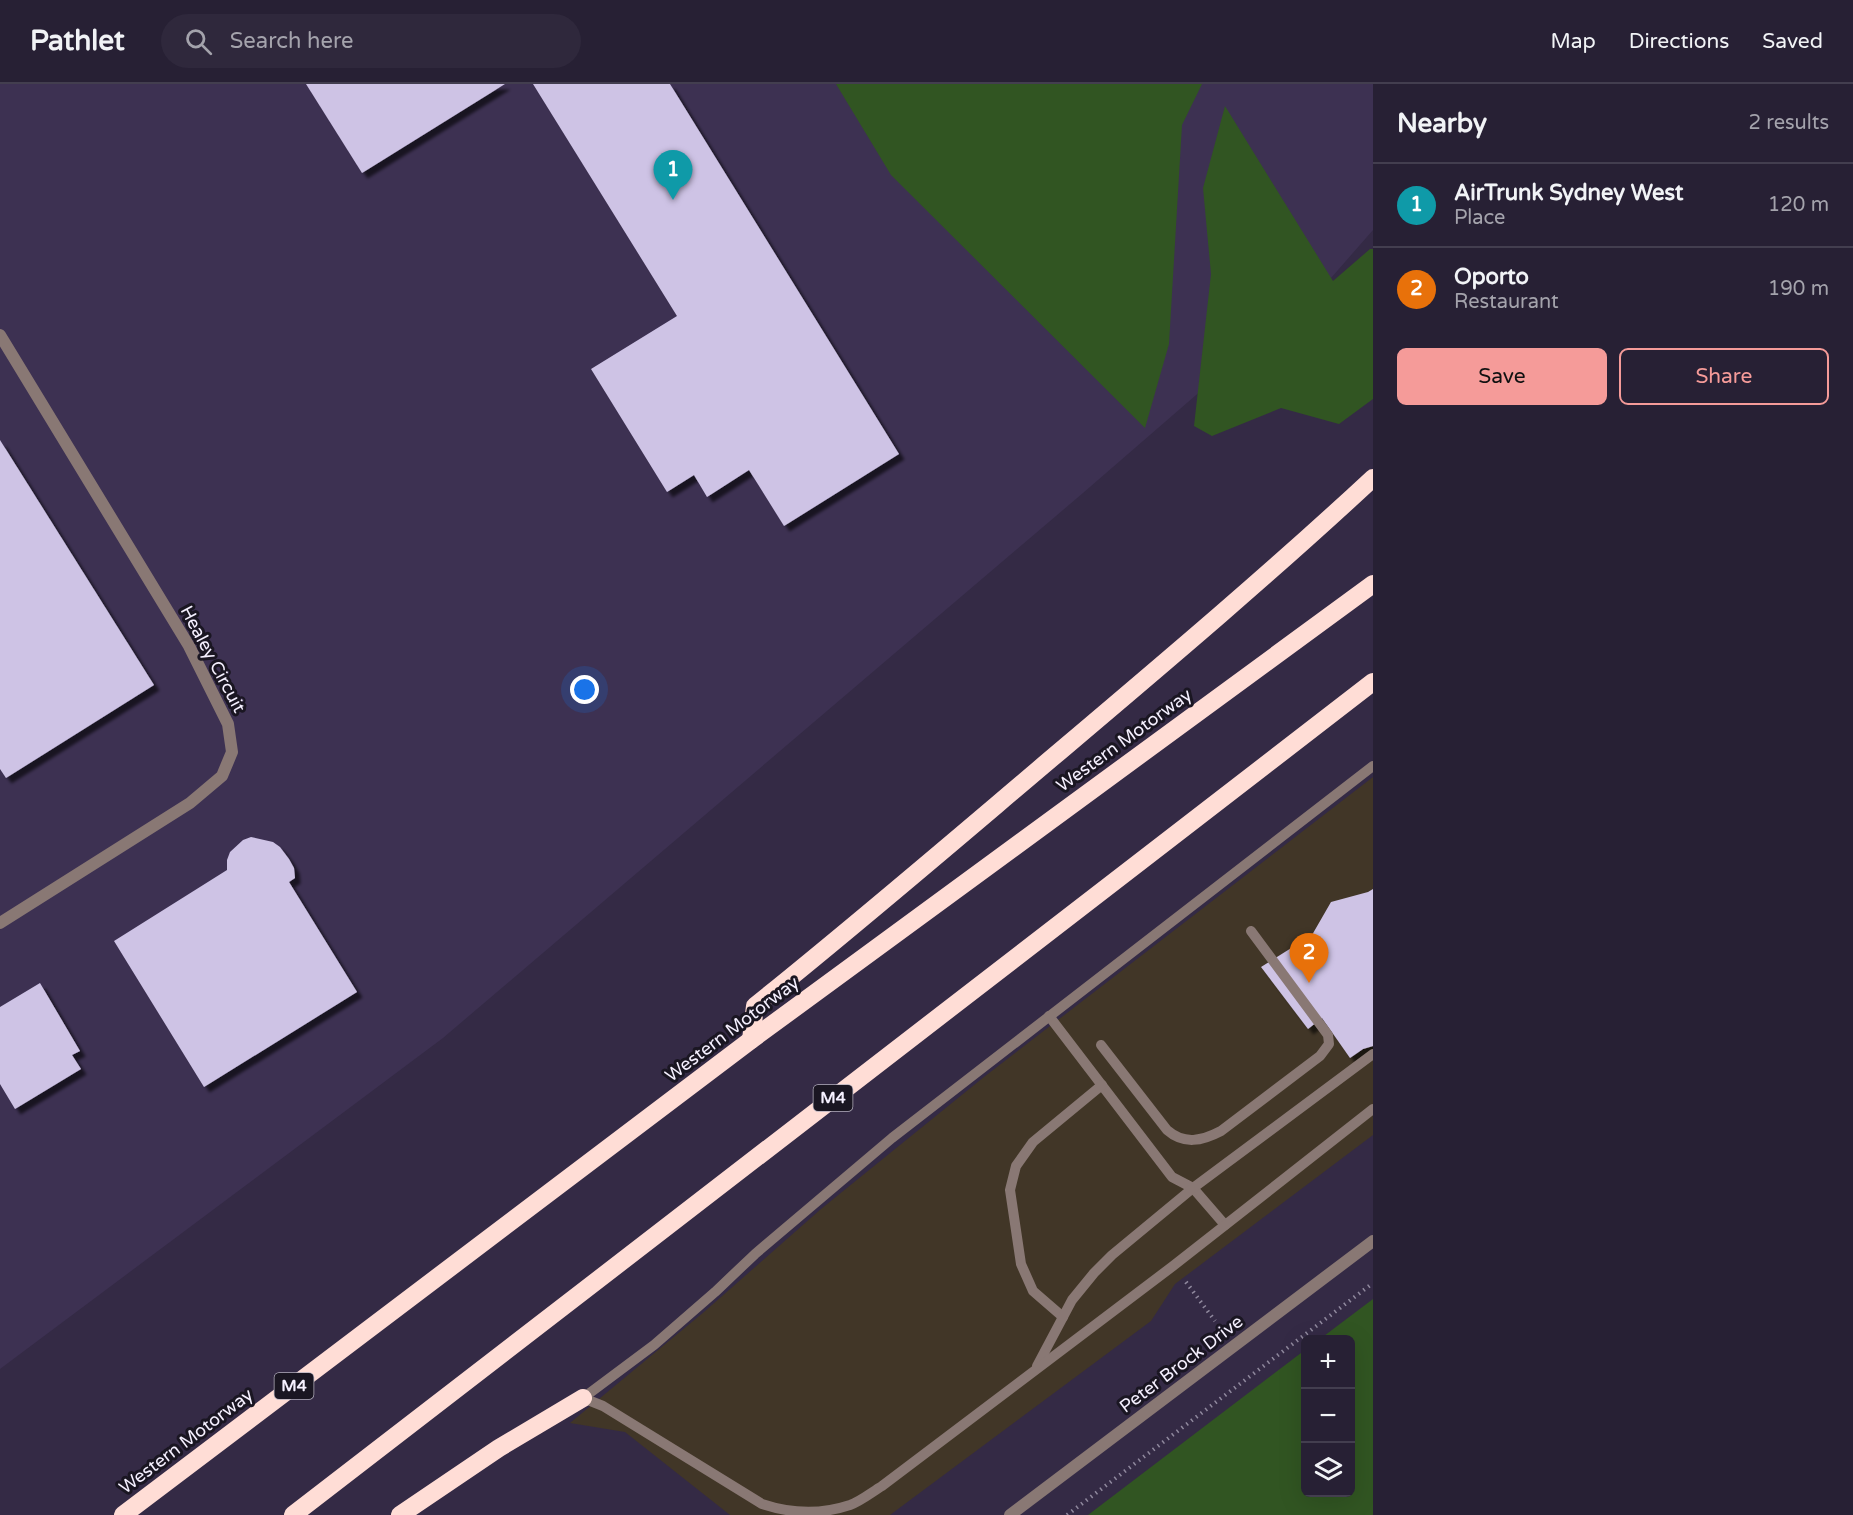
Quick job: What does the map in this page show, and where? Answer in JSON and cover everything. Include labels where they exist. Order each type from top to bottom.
[{"type":"highway","points":[[751,1040],[754,1006],[837,940],[1222,614],[1373,478]]},
{"type":"highway","name":"Western Motorway","points":[[123,1515],[751,1040],[1373,584]]},
{"type":"highway","name":"M4","points":[[293,1515],[1373,682]]},
{"type":"highway","points":[[400,1515],[499,1448],[583,1398]]},
{"type":"street","name":"Healey Circuit","points":[[0,336],[189,646],[228,724],[232,752],[222,776],[190,803],[0,923]]},
{"type":"street","name":"Peter Brock Drive","points":[[1010,1515],[1373,1241]]},
{"type":"lane","points":[[583,1398],[654,1344],[755,1254],[892,1138],[1373,766]]},
{"type":"lane","points":[[1101,1045],[1167,1130],[1183,1140],[1199,1140],[1221,1131],[1320,1056],[1329,1044],[1328,1035],[1251,931]]},
{"type":"lane","points":[[1049,1016],[1172,1177],[1193,1188],[1225,1225]]},
{"type":"lane","points":[[1036,1369],[1072,1300],[1094,1273],[1193,1188],[1373,1054]]},
{"type":"lane","points":[[1064,1317],[1033,1291],[1021,1264],[1010,1190],[1016,1166],[1033,1142],[1102,1085]]},
{"type":"lane","points":[[583,1398],[603,1406],[762,1504],[788,1512],[818,1513],[850,1505],[882,1486],[1225,1225],[1373,1109]]},
{"type":"path","points":[[1186,1282],[1215,1321]]},
{"type":"path","points":[[1067,1515],[1373,1283]]},
{"type":"shaded area","points":[[0,84],[1373,84],[1373,230],[1331,278],[1083,493],[443,1038],[0,1369]]},
{"type":"shaded area","points":[[1373,777],[1373,1135],[1175,1284],[1151,1321],[890,1515],[730,1515],[625,1432],[570,1423],[704,1312],[821,1209],[984,1077]]},
{"type":"green space","points":[[836,84],[1202,84],[1182,125],[1169,344],[1145,428],[891,175]]},
{"type":"green space","points":[[1225,106],[1333,281],[1370,249],[1373,249],[1373,399],[1339,424],[1281,408],[1212,436],[1194,426],[1211,274],[1203,188]]},
{"type":"green space","points":[[1373,1299],[1373,1515],[1088,1515],[1301,1353],[1301,1497],[1355,1497],[1355,1335],[1325,1335]]},
{"type":"building","points":[[306,84],[505,84],[362,173]]},
{"type":"building","points":[[533,84],[670,84],[899,454],[784,526],[749,470],[707,497],[694,475],[667,492],[591,369],[677,316]]},
{"type":"building","points":[[0,440],[154,685],[6,778],[0,769]]},
{"type":"building","points":[[251,837],[273,842],[289,859],[294,868],[295,878],[289,882],[357,992],[204,1087],[114,941],[227,870],[230,852],[243,840]]},
{"type":"building","points":[[1373,889],[1373,1046],[1363,1049],[1350,1058],[1322,1018],[1308,1029],[1261,967],[1312,935],[1331,902]]},
{"type":"building","points":[[40,983],[80,1051],[72,1055],[81,1069],[15,1109],[0,1084],[0,1007]]},
{"type":"place","name":"AirTrunk Sydney West","points":[[673,200]]},
{"type":"place","name":"Oporto","points":[[1309,983]]}]
